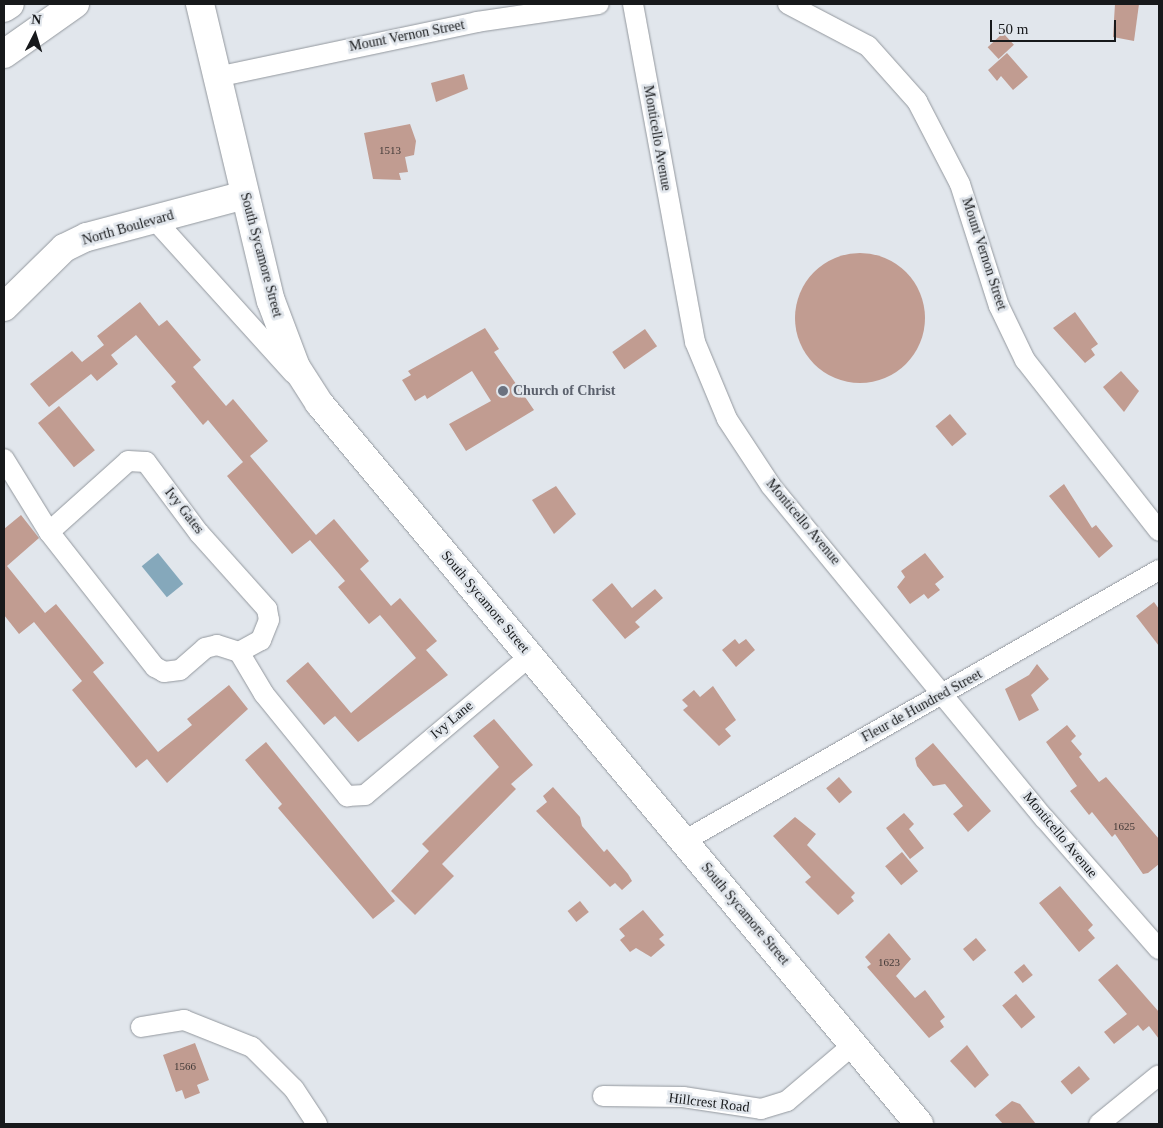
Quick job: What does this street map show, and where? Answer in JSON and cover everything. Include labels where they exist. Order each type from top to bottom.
[{"type":"main road","points":[[4,8],[10,4]]},
{"type":"main road","points":[[4,54],[74,4]]},
{"type":"main road","name":"South Sycamore Street","points":[[200,4],[245,195],[285,346],[319,403],[920,1124]]},
{"type":"main road","name":"North Boulevard","points":[[4,307],[64,248],[106,231],[155,220],[245,195]]},
{"type":"street","name":"Mount Vernon Street","points":[[217,76],[477,22],[599,4]]},
{"type":"street","name":"Monticello Avenue","points":[[633,4],[682,281],[710,384],[746,450],[771,486],[945,693],[1045,819],[1159,949]]},
{"type":"street","name":"Mount Vernon Street","points":[[788,4],[822,10],[868,46],[917,101],[960,184],[1000,306],[1025,360],[1159,531]]},
{"type":"street","points":[[155,220],[319,403]]},
{"type":"street","points":[[4,459],[50,532],[155,667],[164,672],[180,670],[205,648],[217,645],[239,652]]},
{"type":"street","name":"Ivy Gates","points":[[50,532],[128,461],[146,462],[199,533],[267,609],[269,620],[261,640],[239,652]]},
{"type":"street","name":"Fleur de Hundred Street","points":[[684,841],[1159,570]]},
{"type":"street","name":"Ivy Lane","points":[[239,652],[264,694],[340,792],[356,797],[375,786],[530,656]]},
{"type":"street","points":[[141,1027],[184,1020],[252,1047],[294,1089],[317,1124]]},
{"type":"street","name":"Hillcrest Road","points":[[603,1096],[683,1097],[761,1109],[787,1100],[854,1045]]},
{"type":"street","points":[[1099,1124],[1159,1075]]},
{"type":"water","points":[[158,553],[183,584],[167,597],[142,566]]},
{"type":"building","points":[[1115,4],[1139,4],[1134,41],[1113,37]]},
{"type":"building","points":[[1003,33],[1014,45],[999,59],[988,47]]},
{"type":"building","points":[[1007,53],[1028,77],[1013,90],[1001,76],[997,81],[988,70]]},
{"type":"building","points":[[464,74],[468,89],[436,102],[431,83]]},
{"type":"building","points":[[410,124],[416,141],[414,155],[405,157],[408,172],[399,173],[401,180],[373,179],[364,133]]},
{"type":"building","points":[[860,253],[873,254],[885,258],[906,272],[920,293],[924,305],[924,331],[920,343],[906,364],[885,378],[873,382],[860,383],[847,382],[835,378],[814,364],[800,343],[796,331],[795,318],[796,305],[800,293],[814,272],[835,258],[847,254]]},
{"type":"building","points":[[140,302],[159,326],[167,320],[201,360],[193,367],[226,406],[233,399],[268,441],[250,456],[316,535],[334,519],[369,561],[360,569],[391,606],[400,598],[437,641],[426,650],[448,675],[358,742],[335,716],[324,725],[286,681],[308,662],[351,713],[416,658],[380,615],[369,624],[338,587],[345,581],[310,540],[292,554],[227,476],[243,462],[208,420],[203,425],[171,386],[176,382],[136,335],[111,355],[118,364],[97,381],[91,374],[49,407],[30,384],[72,351],[82,362],[104,345],[97,336]]},
{"type":"building","points":[[1075,312],[1098,344],[1091,349],[1095,355],[1085,363],[1053,328]]},
{"type":"building","name":"Church of Christ","points":[[485,328],[499,349],[494,352],[534,410],[466,451],[449,424],[491,401],[472,371],[427,399],[425,395],[415,401],[402,380],[411,375],[408,371]]},
{"type":"building","points":[[645,329],[657,346],[624,369],[612,352]]},
{"type":"building","points":[[1121,371],[1139,391],[1124,412],[1103,387]]},
{"type":"building","points":[[59,406],[95,450],[74,467],[38,423]]},
{"type":"building","points":[[950,414],[967,434],[952,446],[935,426]]},
{"type":"building","points":[[1064,484],[1092,528],[1096,525],[1113,546],[1099,558],[1049,496]]},
{"type":"building","points":[[556,486],[576,514],[554,534],[532,500]]},
{"type":"building","points":[[21,515],[39,538],[7,566],[45,613],[56,604],[104,663],[93,672],[158,752],[192,725],[187,719],[229,685],[248,709],[167,783],[147,759],[136,768],[72,690],[82,681],[34,622],[19,634],[4,615],[4,529]]},
{"type":"building","points":[[925,553],[944,577],[935,584],[940,590],[928,599],[924,594],[910,604],[897,587],[905,577],[901,571]]},
{"type":"building","points":[[612,583],[632,608],[655,589],[663,598],[635,622],[640,627],[625,639],[592,600]]},
{"type":"building","points":[[1154,602],[1159,609],[1159,646],[1136,616]]},
{"type":"building","points":[[735,639],[739,644],[746,639],[755,650],[736,667],[722,650]]},
{"type":"building","points":[[1037,664],[1049,679],[1031,695],[1039,710],[1019,721],[1005,689],[1029,675]]},
{"type":"building","points":[[713,686],[736,720],[725,729],[731,736],[719,746],[683,710],[688,706],[682,700],[694,690],[700,697]]},
{"type":"building","points":[[494,719],[533,765],[511,784],[516,789],[442,864],[454,876],[415,915],[391,891],[429,851],[422,844],[499,767],[473,736]]},
{"type":"building","points":[[1067,725],[1076,736],[1071,741],[1082,754],[1079,757],[1099,782],[1106,777],[1159,839],[1159,864],[1148,873],[1143,874],[1115,834],[1112,837],[1092,812],[1089,815],[1070,791],[1077,786],[1046,742]]},
{"type":"building","points":[[266,742],[395,901],[373,919],[278,808],[282,804],[245,760]]},
{"type":"building","points":[[933,743],[991,811],[968,832],[953,814],[963,806],[945,784],[933,786],[917,766],[915,758]]},
{"type":"building","points":[[839,777],[852,792],[839,803],[826,788]]},
{"type":"building","points":[[553,787],[580,817],[582,826],[604,852],[607,849],[628,874],[632,881],[622,890],[615,883],[610,887],[536,811],[547,802],[543,796]]},
{"type":"building","points":[[904,813],[914,824],[909,829],[924,848],[910,859],[886,828]]},
{"type":"building","points":[[795,817],[816,834],[807,845],[855,893],[851,897],[854,901],[838,915],[805,882],[811,877],[773,836]]},
{"type":"building","points":[[902,852],[918,871],[901,885],[885,866]]},
{"type":"building","points":[[1060,886],[1093,925],[1088,930],[1095,938],[1079,952],[1039,903]]},
{"type":"building","points":[[580,901],[589,912],[576,922],[568,911]]},
{"type":"building","points":[[643,910],[664,935],[659,939],[665,945],[651,957],[636,948],[630,952],[620,940],[625,936],[619,929]]},
{"type":"building","points":[[889,933],[911,959],[896,976],[915,998],[925,990],[945,1017],[940,1021],[944,1027],[929,1038],[867,967],[871,964],[865,957]]},
{"type":"building","points":[[976,938],[986,950],[973,961],[963,949]]},
{"type":"building","points":[[1024,964],[1033,975],[1023,983],[1014,972]]},
{"type":"building","points":[[1117,964],[1159,1012],[1159,1039],[1149,1026],[1143,1031],[1138,1025],[1114,1044],[1104,1032],[1127,1014],[1098,980]]},
{"type":"building","points":[[1016,994],[1035,1017],[1021,1029],[1002,1006]]},
{"type":"building","points":[[195,1043],[209,1080],[197,1085],[200,1093],[185,1099],[182,1090],[176,1092],[163,1055]]},
{"type":"building","points":[[967,1045],[989,1075],[975,1088],[950,1061]]},
{"type":"building","points":[[1079,1066],[1090,1079],[1072,1094],[1061,1081]]},
{"type":"building","points":[[1012,1101],[1020,1104],[1036,1124],[1003,1124],[995,1115]]},
{"type":"place","name":"Church of Christ","points":[[503,391]]}]
